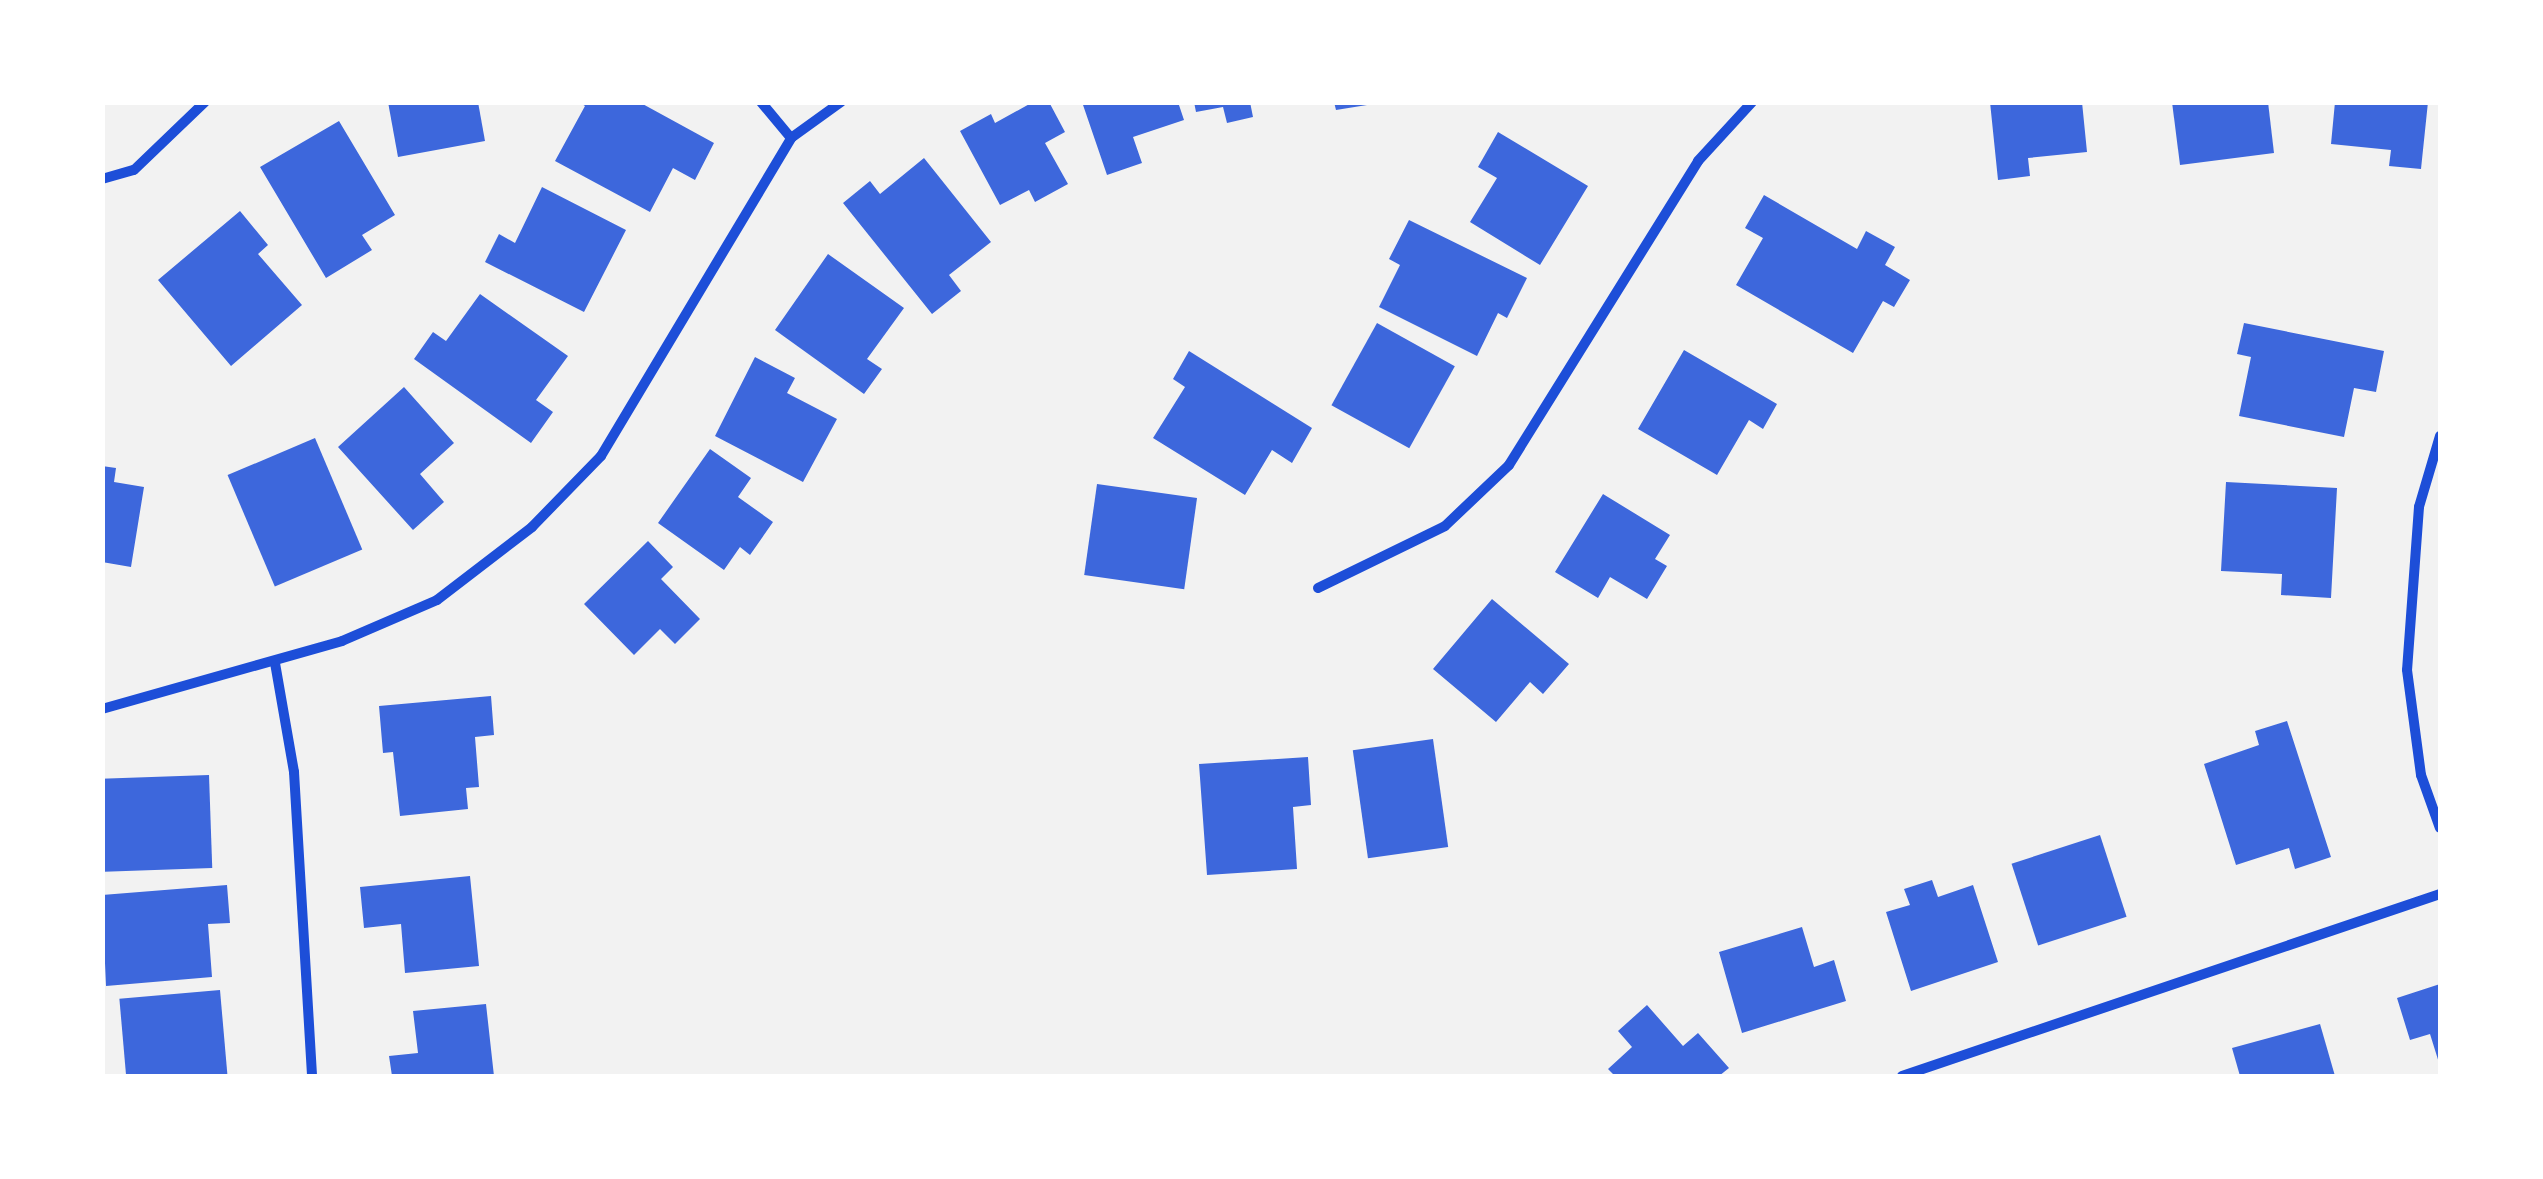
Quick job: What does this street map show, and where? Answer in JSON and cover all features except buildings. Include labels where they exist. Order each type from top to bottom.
[{"type":"street","points":[[102,179],[134,170],[205,102]]},
{"type":"street","points":[[761,102],[791,138]]},
{"type":"street","points":[[102,709],[275,663],[437,600],[532,527],[601,456],[791,138],[841,102]]},
{"type":"street","points":[[1318,588],[1446,526],[1509,465],[1698,162],[1752,102]]},
{"type":"street","points":[[2440,436],[2419,507],[2407,670],[2422,776],[2440,828]]},
{"type":"street","points":[[275,663],[294,772],[312,1076]]},
{"type":"street","points":[[1902,1076],[2440,894]]}]
